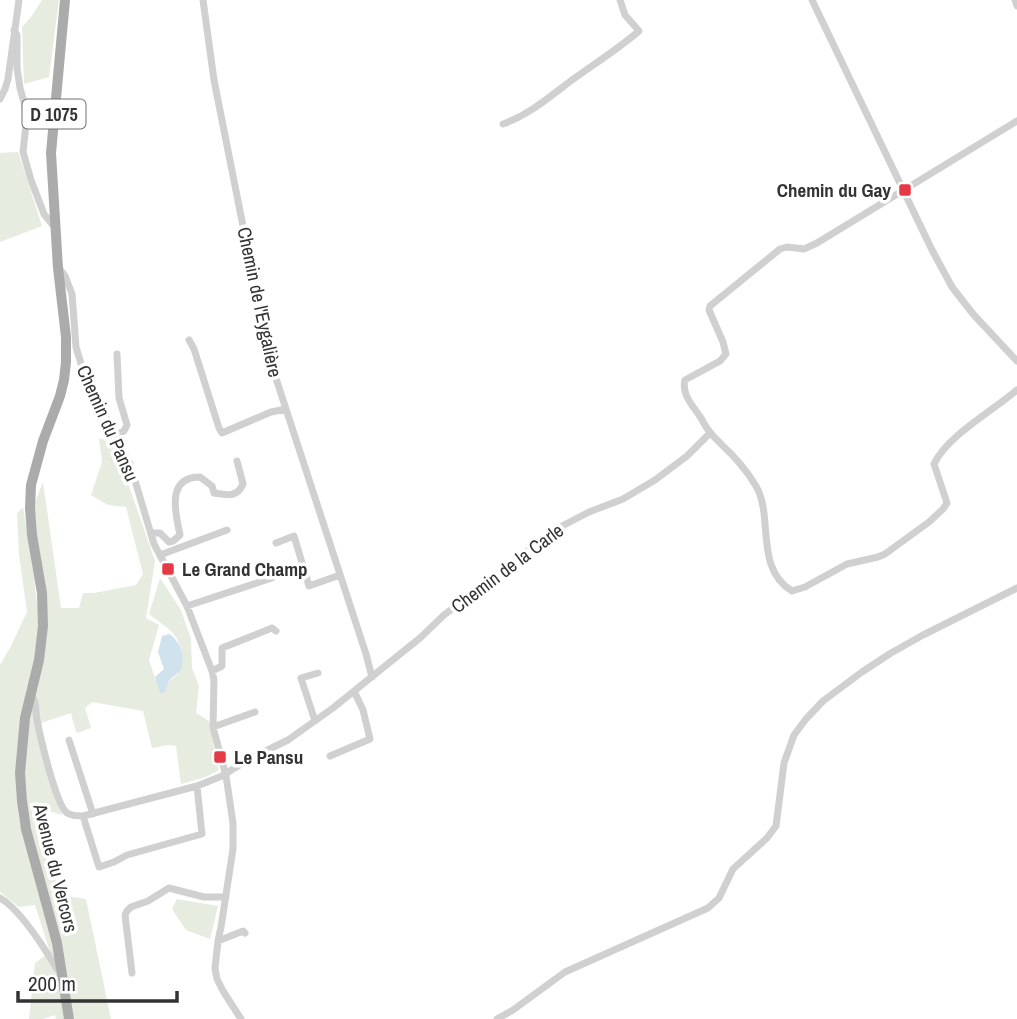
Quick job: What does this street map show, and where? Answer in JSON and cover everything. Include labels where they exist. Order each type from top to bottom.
[{"type":"main road","name":"D 1075","points":[[56,229],[51,153],[65,0]]},
{"type":"main road","name":"Avenue du Vercors","points":[[56,229],[66,362],[60,396],[31,485],[32,535],[42,593],[43,626],[39,660],[25,718],[20,773],[26,829],[52,924],[69,1019]]},
{"type":"street","points":[[0,99],[8,79],[19,0]]},
{"type":"street","name":"Chemin de l'Eygalière","points":[[203,0],[214,80],[269,357],[372,677]]},
{"type":"street","points":[[503,124],[518,119],[547,100],[639,31],[625,15],[620,0]]},
{"type":"street","points":[[812,0],[951,287],[1017,361]]},
{"type":"street","points":[[1015,0],[1017,6]]},
{"type":"street","points":[[14,30],[17,36],[20,88],[26,109],[23,152],[44,214],[56,229]]},
{"type":"street","points":[[1017,121],[808,248],[780,249],[710,306],[710,314],[726,349],[725,357],[685,380],[683,386],[710,433],[743,469],[759,492],[769,557],[775,572],[785,586],[792,590],[805,587],[847,564],[878,558],[929,522],[947,503],[934,464],[938,456],[953,440],[1017,390]]},
{"type":"street","name":"Chemin du Pansu","points":[[58,268],[65,276],[72,295],[76,347],[82,367],[130,464],[151,533],[187,606],[212,671],[213,727],[225,774],[233,823],[233,849],[215,968],[217,979],[239,1019]]},
{"type":"street","points":[[189,340],[222,433],[271,412],[286,409]]},
{"type":"street","points":[[116,435],[124,431],[127,425],[119,398],[117,354]]},
{"type":"street","name":"Chemin de la Carle","points":[[83,816],[197,786],[288,740],[372,677],[444,615],[542,539],[564,525],[623,499],[655,480],[687,456],[710,433]]},
{"type":"street","points":[[151,533],[160,533],[169,542],[180,535],[175,497],[186,480],[200,477],[212,486],[214,493],[230,496],[238,492],[243,484],[237,461]]},
{"type":"street","points":[[160,555],[226,530]]},
{"type":"street","points":[[276,543],[294,536],[309,586],[340,575]]},
{"type":"street","points":[[187,606],[272,578]]},
{"type":"street","points":[[497,1019],[565,972],[708,908],[719,898],[733,869],[767,838],[776,826],[784,762],[794,735],[823,701],[902,647],[1017,588]]},
{"type":"street","points":[[212,671],[222,666],[222,648],[272,628],[276,631]]},
{"type":"street","points":[[315,721],[301,678],[318,673]]},
{"type":"street","points":[[330,756],[370,740],[363,710],[354,691]]},
{"type":"street","points":[[31,694],[35,700],[40,734],[60,802],[69,815],[83,816],[99,867],[127,855],[202,834],[197,786]]},
{"type":"street","points":[[213,727],[255,712]]},
{"type":"street","points":[[69,740],[93,814]]},
{"type":"street","points":[[132,973],[125,915],[131,907],[148,901],[169,888],[204,897],[226,897]]},
{"type":"street","points":[[0,898],[18,914],[57,969],[61,970]]},
{"type":"street","points":[[218,941],[243,931],[245,933]]},
{"type":"shaded area","points":[[42,0],[59,0],[49,77],[24,84],[22,27]]},
{"type":"shaded area","points":[[18,152],[42,226],[0,242],[0,153]]},
{"type":"shaded area","points":[[99,438],[114,443],[155,561],[146,618],[159,625],[149,660],[160,692],[178,674],[180,651],[173,633],[149,614],[160,578],[181,610],[191,639],[192,668],[199,686],[196,713],[209,721],[219,770],[181,784],[176,746],[152,748],[143,711],[92,702],[85,708],[91,728],[77,733],[71,713],[41,723],[62,815],[36,807],[60,895],[86,899],[111,1019],[74,1019],[65,965],[26,808],[24,745],[45,650],[33,507],[43,482],[61,608],[79,608],[83,593],[136,585],[143,574],[126,507],[108,505],[91,495],[102,462]]},
{"type":"shaded area","points":[[23,507],[40,631],[20,724],[16,780],[19,818],[55,953],[64,1019],[56,1019],[55,1015],[43,1019],[29,1019],[35,963],[50,952],[35,905],[19,907],[0,892],[0,665],[27,612],[17,514]]},
{"type":"shaded area","points":[[177,899],[218,906],[210,939],[186,930],[172,909]]},
{"type":"water","points":[[169,634],[179,645],[182,665],[180,671],[169,681],[165,692],[160,693],[155,677],[164,669],[158,652],[162,636]]},
{"type":"place","name":"Chemin du Gay","points":[[905,190]]},
{"type":"place","name":"Le Grand Champ","points":[[168,569]]},
{"type":"place","name":"Le Pansu","points":[[220,757]]}]
